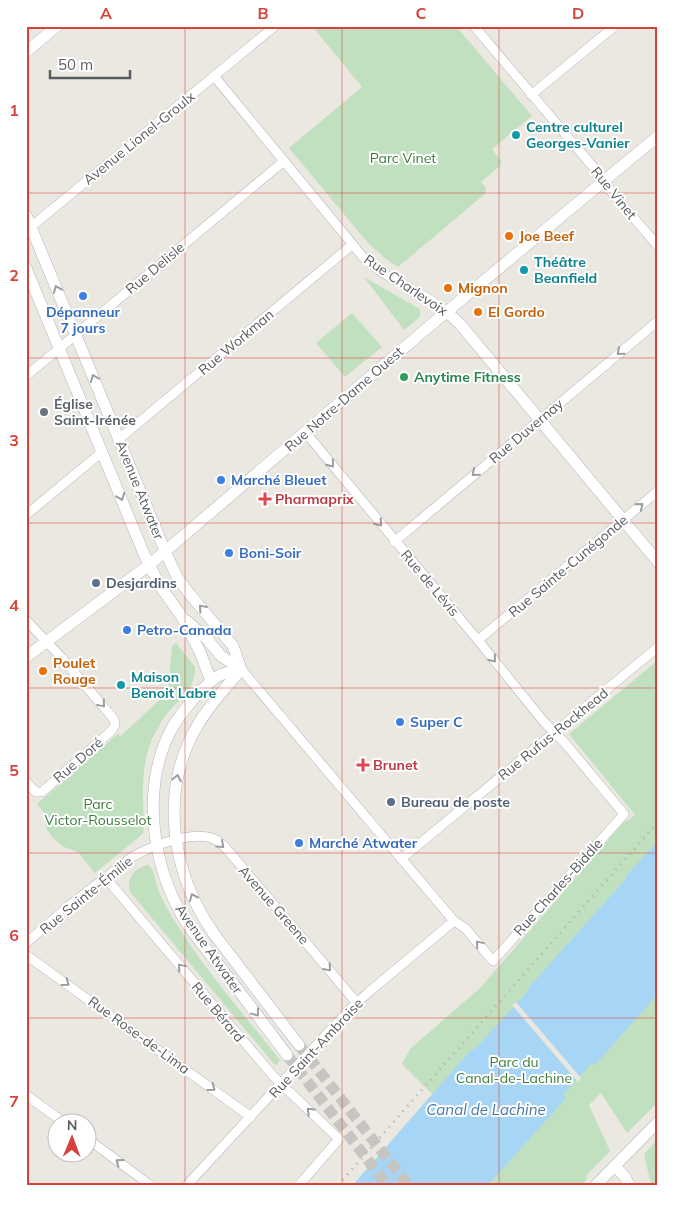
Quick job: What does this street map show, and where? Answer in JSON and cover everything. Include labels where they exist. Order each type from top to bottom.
[{"type":"main road","points":[[26,52],[57,26]]},
{"type":"main road","name":"Rue Notre-Dame Ouest","points":[[26,657],[165,552],[447,312],[658,136]]},
{"type":"main road","name":"Avenue Atwater","points":[[26,215],[28,229],[76,334],[165,552],[188,592],[234,646],[241,669]]},
{"type":"main road","name":"Avenue Atwater","points":[[26,268],[149,565],[160,586],[182,617],[202,657],[211,682],[176,721],[166,740],[155,774],[153,804],[158,846],[169,887],[184,918],[287,1055]]},
{"type":"main road","name":"Rue Charlevoix","points":[[447,312],[457,321],[658,562]]},
{"type":"main road","name":"Avenue Atwater","points":[[182,617],[207,639],[221,656],[241,669]]},
{"type":"main road","points":[[211,682],[222,674],[241,669]]},
{"type":"main road","name":"Avenue Atwater","points":[[241,669],[202,718],[184,752],[177,776],[174,797],[176,840],[187,884],[202,916],[299,1045]]},
{"type":"main road","points":[[596,1185],[658,1122]]},
{"type":"main road","points":[[615,1166],[625,1177],[629,1185]]},
{"type":"street","name":"Avenue Lionel-Groulx","points":[[28,229],[275,26]]},
{"type":"street","name":"Rue Vinet","points":[[474,26],[658,246]]},
{"type":"street","points":[[532,95],[615,26]]},
{"type":"street","name":"Rue Charlevoix","points":[[214,76],[352,245],[375,267],[434,301],[447,312]]},
{"type":"street","name":"Rue Delisle","points":[[26,376],[284,161]]},
{"type":"street","name":"Rue Workman","points":[[119,439],[352,245]]},
{"type":"street","name":"Rue Duvernay","points":[[394,542],[658,321]]},
{"type":"street","name":"Rue de Lévis","points":[[306,433],[544,722],[624,814]]},
{"type":"street","points":[[26,515],[102,452]]},
{"type":"street","name":"Rue Sainte-Cunégonde","points":[[478,640],[658,491]]},
{"type":"street","points":[[26,620],[47,641]]},
{"type":"street","name":"Rue Doré","points":[[26,782],[34,791],[40,792],[114,727],[113,718],[47,641]]},
{"type":"street","name":"Rue Rufus-Rockhead","points":[[401,859],[658,647]]},
{"type":"street","name":"Avenue Atwater","points":[[241,669],[454,921],[465,928],[493,961]]},
{"type":"street","name":"Rue Charles-Biddle","points":[[493,961],[624,814]]},
{"type":"street","name":"Avenue Greene","points":[[176,840],[204,837],[220,842],[357,1003]]},
{"type":"street","name":"Rue Sainte-Émilie","points":[[26,943],[132,857],[176,840]]},
{"type":"street","name":"Rue Bérard","points":[[105,877],[269,1071],[340,1139],[299,1185]]},
{"type":"street","name":"Rue Saint-Ambroise","points":[[187,1185],[357,1003],[454,921]]},
{"type":"street","name":"Rue Rose-de-Lima","points":[[26,955],[251,1117]]},
{"type":"street","points":[[26,1095],[52,1114]]},
{"type":"street","points":[[98,1146],[150,1185]]},
{"type":"green space","name":"Parc Vinet","points":[[312,26],[456,26],[532,116],[492,149],[502,162],[481,182],[486,188],[485,194],[398,267],[368,243],[289,148],[362,87]]},
{"type":"green space","points":[[364,277],[420,309],[420,317],[404,330]]},
{"type":"green space","points":[[352,313],[382,347],[345,377],[316,343]]},
{"type":"green space","name":"Parc Victor-Rousselot","points":[[176,643],[195,667],[195,675],[189,688],[162,721],[148,750],[143,782],[143,833],[95,873],[78,852],[64,847],[52,837],[46,828],[44,813],[37,804],[118,734],[120,736],[125,732],[168,692],[172,646]]},
{"type":"green space","name":"Parc du Canal-de-Lachine","points":[[658,660],[658,1102],[627,1133],[601,1093],[589,1105],[610,1151],[586,1176],[587,1179],[582,1185],[353,1185],[432,1094],[402,1064],[410,1049],[481,987],[622,824],[635,815],[569,734]]},
{"type":"green space","points":[[148,865],[153,871],[164,904],[170,914],[213,976],[280,1060],[277,1065],[274,1064],[131,893],[129,883],[132,875],[139,868]]},
{"type":"green space","points":[[658,1139],[658,1185],[651,1185],[644,1154]]},
{"type":"water","name":"Canal de Lachine","points":[[658,841],[658,994],[595,1065],[592,1063],[563,1095],[566,1098],[488,1185],[353,1185],[472,1049],[474,1050],[529,990],[528,988]]},
{"type":"pier","points":[[516,1002],[581,1078],[578,1082],[512,1005]]},
{"type":"tunnel","points":[[299,1045],[408,1185]]},
{"type":"tunnel","points":[[287,1055],[387,1185]]},
{"type":"railway","points":[[338,1185],[658,822]]},
{"type":"place","name":"Centre culturel Georges-Vanier","points":[[516,135]]},
{"type":"place","name":"Joe Beef","points":[[509,236]]},
{"type":"place","name":"Théâtre Beanfield","points":[[524,270]]},
{"type":"place","name":"Mignon","points":[[448,288]]},
{"type":"place","name":"Dépanneur 7 jours","points":[[83,296]]},
{"type":"place","name":"El Gordo","points":[[478,312]]},
{"type":"place","name":"Anytime Fitness","points":[[404,377]]},
{"type":"place","name":"Église Saint-Irénée","points":[[44,412]]},
{"type":"place","name":"Marché Bleuet","points":[[221,480]]},
{"type":"place","name":"Pharmaprix","points":[[265,499]]},
{"type":"place","name":"Boni-Soir","points":[[229,553]]},
{"type":"place","name":"Desjardins","points":[[96,583]]},
{"type":"place","name":"Petro-Canada","points":[[127,630]]},
{"type":"place","name":"Poulet Rouge","points":[[43,671]]},
{"type":"place","name":"Maison Benoit Labre","points":[[121,685]]},
{"type":"place","name":"Super C","points":[[400,722]]},
{"type":"place","name":"Brunet","points":[[363,765]]},
{"type":"place","name":"Bureau de poste","points":[[391,802]]},
{"type":"place","name":"Marché Atwater","points":[[299,843]]}]
